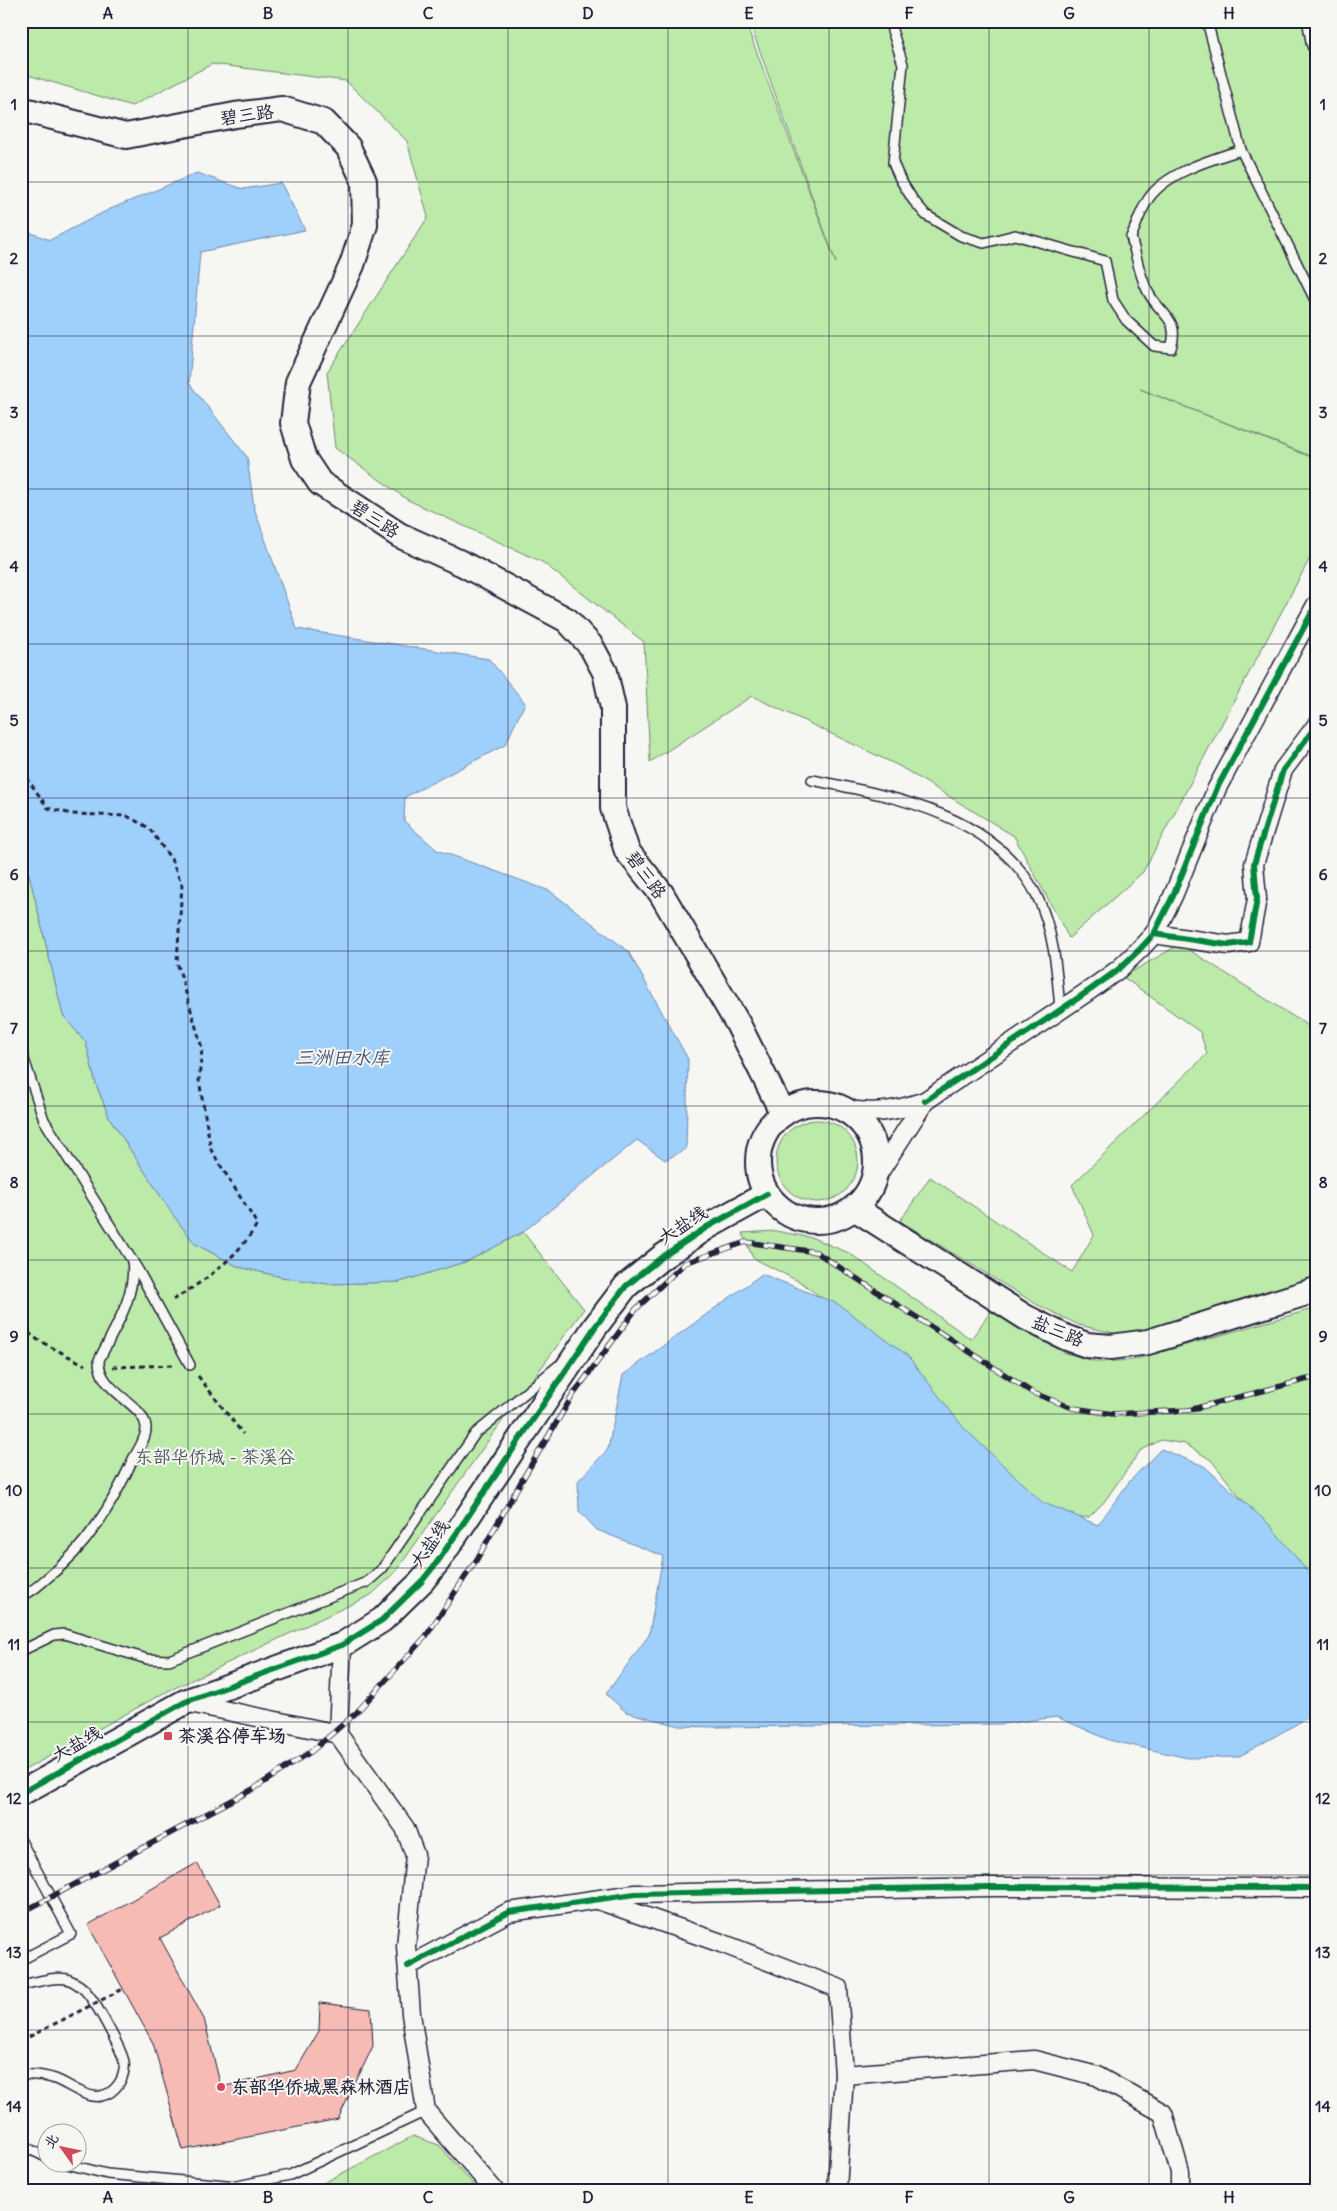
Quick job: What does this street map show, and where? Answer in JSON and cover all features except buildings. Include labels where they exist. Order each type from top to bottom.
[{"type":"main road","name":"碧三路","points":[[21,109],[126,136],[235,115],[282,110],[324,122],[348,147],[364,180],[365,224],[352,265],[298,382],[293,423],[304,459],[320,483],[399,535],[463,564],[568,620],[591,646],[605,672],[613,708],[613,808],[627,851],[666,901],[738,1024],[783,1114]]},
{"type":"main road","points":[[810,1104],[825,1104],[839,1108],[857,1120],[870,1137],[875,1152],[875,1168],[872,1183],[864,1197],[854,1208],[842,1216],[814,1221],[800,1219],[776,1205],[767,1194],[759,1173],[759,1151],[768,1131],[783,1114],[810,1104]]},
{"type":"main road","name":"大盐线","points":[[21,1793],[185,1702],[342,1644],[382,1620],[422,1581],[611,1305],[642,1271],[707,1227],[767,1194]]},
{"type":"main road","name":"盐三路","points":[[854,1208],[1046,1329],[1087,1345],[1111,1348],[1148,1342],[1316,1290]]},
{"type":"street","points":[[1312,21],[1316,44]]},
{"type":"street","points":[[839,1108],[877,1113],[900,1109],[925,1101],[1119,969],[1139,950],[1154,934],[1173,896],[1217,788],[1316,606]]},
{"type":"street","points":[[1154,934],[1228,945],[1249,942],[1257,899],[1254,864],[1283,770],[1316,726]]},
{"type":"street","points":[[872,1183],[902,1133],[925,1101]]},
{"type":"street","points":[[342,1644],[338,1734],[405,1828],[415,1855],[406,1946],[411,2014],[426,2111],[494,2190]]},
{"type":"street","points":[[185,1702],[338,1734]]},
{"type":"street","points":[[408,1966],[509,1912],[635,1894],[989,1887],[1316,1888]]},
{"type":"street","points":[[595,1899],[721,1943],[838,1988],[844,2075],[837,2190]]},
{"type":"street","points":[[844,2075],[1034,2060],[1097,2076],[1163,2113],[1180,2172],[1180,2190]]},
{"type":"lane","points":[[889,21],[903,64],[893,163],[900,179],[917,205],[926,215],[945,228],[984,243],[1014,235],[1105,261],[1113,300],[1126,320],[1154,346],[1170,348],[1174,337],[1172,321],[1147,291],[1131,236],[1150,197],[1175,175],[1198,164],[1241,150]]},
{"type":"lane","points":[[1207,21],[1241,150],[1316,302]]},
{"type":"lane","points":[[812,780],[913,802],[967,827],[997,848],[1020,871],[1036,894],[1045,917],[1057,977],[1060,1010]]},
{"type":"lane","points":[[21,1050],[44,1120],[132,1260],[190,1364]]},
{"type":"lane","points":[[21,1596],[66,1563],[97,1527],[124,1480],[144,1436],[146,1427],[142,1418],[108,1384],[99,1368],[99,1360],[129,1295],[134,1274],[132,1260]]},
{"type":"lane","points":[[21,1651],[54,1635],[64,1634],[148,1659],[168,1660],[368,1582],[382,1568],[475,1434],[581,1347]]},
{"type":"lane","points":[[21,1841],[71,1934],[21,1960]]},
{"type":"lane","points":[[21,1984],[49,1979],[68,1979],[80,1986],[88,1994],[115,2041],[124,2060],[124,2072],[118,2086],[108,2094],[99,2097],[89,2096],[54,2078],[33,2074],[21,2075]]},
{"type":"lane","points":[[88,2169],[107,2174],[237,2186],[290,2175],[426,2111]]},
{"type":"lane","points":[[21,2145],[38,2153]]},
{"type":"path","points":[[21,770],[48,808],[72,814],[128,816],[149,828],[171,859],[182,886],[177,962],[202,1048],[199,1080],[211,1150],[257,1224],[248,1241],[197,1285],[159,1308]]},
{"type":"path","points":[[190,1364],[243,1434]]},
{"type":"path","points":[[21,2041],[123,1988]]},
{"type":"green space","points":[[21,21],[745,21],[836,263],[749,21],[1316,21],[1316,224],[1313,227],[1316,242],[1316,458],[1140,389],[1316,459],[1316,547],[1143,872],[1069,938],[1014,836],[899,766],[752,696],[650,762],[644,642],[542,562],[408,500],[335,448],[327,372],[428,217],[407,141],[346,81],[212,64],[132,106],[21,73]]},
{"type":"green space","name":"东部华侨城 - 茶溪谷","points":[[21,867],[29,874],[63,1015],[86,1043],[96,1084],[109,1117],[173,1215],[195,1244],[239,1267],[282,1277],[328,1284],[400,1282],[468,1261],[523,1232],[584,1309],[394,1574],[371,1595],[162,1694],[21,1772]]},
{"type":"green space","points":[[1180,944],[1316,1031],[1316,1285],[1151,1331],[1117,1334],[1079,1325],[1036,1304],[900,1221],[930,1177],[1072,1272],[1094,1235],[1072,1185],[1207,1054],[1200,1032],[1123,977]]},
{"type":"green space","points":[[817,1120],[833,1124],[846,1132],[854,1145],[858,1161],[854,1177],[846,1190],[833,1198],[817,1202],[801,1198],[788,1190],[780,1177],[776,1161],[780,1145],[788,1132],[801,1124]]},
{"type":"green space","points":[[776,1231],[813,1238],[849,1253],[971,1339],[991,1311],[1034,1337],[1066,1353],[1098,1362],[1133,1360],[1316,1308],[1316,1585],[1298,1570],[1211,1460],[1185,1444],[1161,1440],[1140,1451],[1104,1502],[1089,1517],[1072,1518],[1055,1515],[1018,1487],[886,1348],[802,1283],[753,1258],[742,1233]]},
{"type":"green space","points":[[413,2136],[439,2145],[478,2190],[310,2190]]},
{"type":"water","name":"三洲田水库","points":[[197,173],[243,189],[281,183],[305,230],[200,252],[189,383],[247,457],[254,508],[297,629],[489,659],[525,703],[505,745],[405,797],[404,821],[437,850],[550,891],[628,951],[688,1059],[686,1149],[665,1160],[637,1140],[523,1232],[468,1261],[400,1282],[328,1284],[282,1277],[239,1267],[195,1244],[173,1215],[109,1117],[96,1084],[86,1043],[63,1015],[29,874],[21,867],[21,229],[50,240],[108,210]]},
{"type":"water","points":[[762,1274],[838,1304],[907,1355],[963,1427],[1042,1502],[1098,1525],[1129,1482],[1161,1449],[1204,1466],[1270,1525],[1316,1582],[1316,1718],[1309,1717],[1238,1757],[1187,1758],[1109,1740],[1057,1717],[1003,1724],[713,1727],[679,1726],[626,1712],[606,1694],[649,1635],[663,1556],[597,1530],[579,1511],[578,1481],[608,1449],[623,1375]]},
{"type":"railway","points":[[21,1913],[255,1788],[312,1751],[356,1713],[426,1636],[477,1559],[573,1395],[636,1309],[685,1263],[746,1242],[816,1252],[1033,1393],[1073,1408],[1113,1414],[1189,1410],[1316,1377]]},
{"type":"cycle path","points":[[925,1101],[1119,969],[1154,934],[1173,896],[1217,788],[1316,605]]},
{"type":"cycle path","points":[[1154,934],[1228,945],[1249,942],[1257,899],[1254,864],[1283,770],[1316,726]]},
{"type":"cycle path","points":[[21,1793],[185,1702],[342,1645],[382,1620],[422,1581],[438,1561],[595,1327],[626,1286],[662,1257],[707,1227],[767,1194]]},
{"type":"cycle path","points":[[408,1966],[509,1912],[635,1894],[989,1887],[1316,1888]]},
{"type":"place","name":"茶溪谷停车场","points":[[168,1736]]},
{"type":"place","name":"东部华侨城黑森林酒店","points":[[221,2087]]}]
